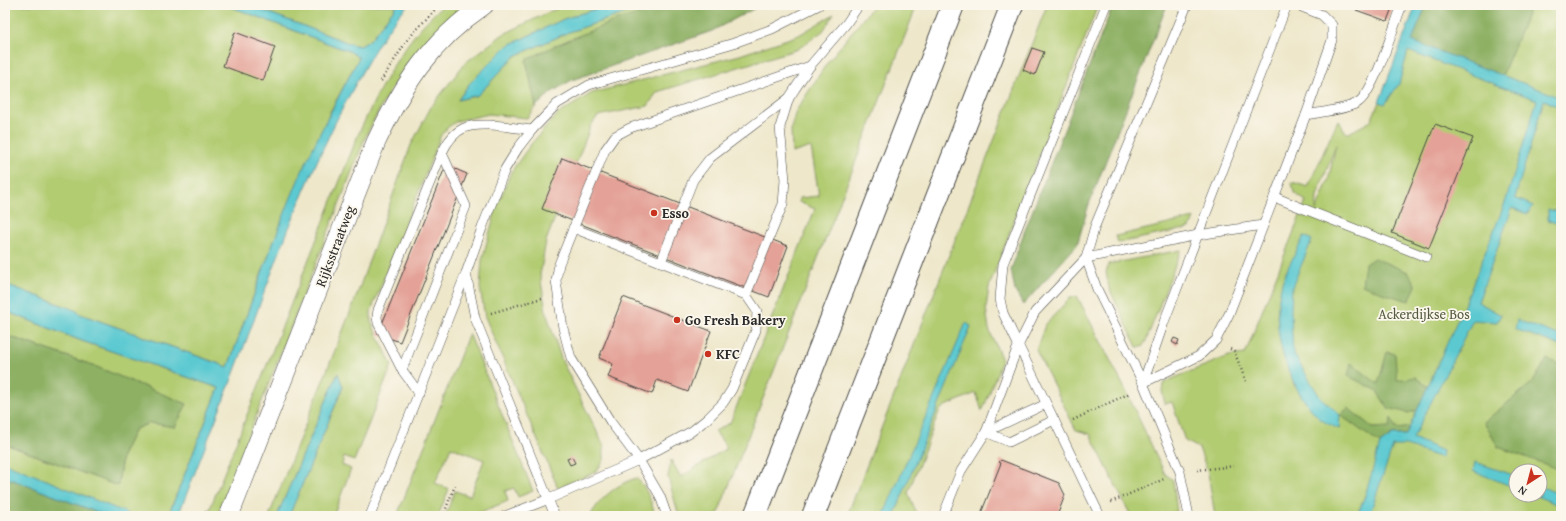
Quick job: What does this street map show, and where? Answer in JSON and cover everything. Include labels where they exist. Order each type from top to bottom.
[{"type":"highway","points":[[755,516],[953,5]]},
{"type":"highway","points":[[813,516],[1012,5]]},
{"type":"street","name":"Rijksstraatweg","points":[[229,516],[376,142],[391,110],[405,86],[435,47],[466,18],[484,5]]},
{"type":"lane","points":[[370,516],[466,273],[505,169],[518,148],[532,130],[557,104],[589,85],[734,43],[772,29],[819,5]]},
{"type":"lane","points":[[746,294],[783,204],[785,180],[780,127],[789,98],[810,66],[846,24],[859,5]]},
{"type":"lane","points":[[1100,516],[1002,313],[1000,299],[1003,264],[1106,5]]},
{"type":"lane","points":[[945,515],[961,471],[986,432],[1018,346],[1035,312],[1086,258],[1095,226],[1187,5]]},
{"type":"lane","points":[[1144,384],[1164,322],[1287,5]]},
{"type":"lane","points":[[1144,384],[1199,356],[1216,340],[1229,314],[1306,115],[1332,40],[1332,25],[1322,15],[1297,5]]},
{"type":"lane","points":[[1306,115],[1352,105],[1359,102],[1365,96],[1377,70],[1402,5]]},
{"type":"lane","points":[[667,516],[660,496],[639,460],[610,421],[571,358],[563,328],[556,281],[559,264],[605,150],[615,136],[630,128],[810,66]]},
{"type":"lane","points":[[661,262],[693,180],[710,158],[789,98]]},
{"type":"lane","points":[[419,393],[402,370],[376,317],[442,153],[448,140],[465,128],[497,125],[532,130]]},
{"type":"lane","points":[[402,370],[466,206],[442,153]]},
{"type":"lane","points":[[1274,197],[1426,257]]},
{"type":"lane","points":[[1086,258],[1198,235],[1263,225]]},
{"type":"lane","points":[[505,516],[549,499],[639,460],[692,431],[723,403],[732,389],[756,330],[757,311],[746,294],[574,228]]},
{"type":"lane","points":[[1086,258],[1097,289],[1144,384],[1180,472],[1189,516]]},
{"type":"lane","points":[[466,273],[475,318],[555,516]]},
{"type":"lane","points":[[986,432],[1046,404]]},
{"type":"lane","points":[[986,432],[1009,442],[1055,424]]},
{"type":"path","points":[[475,318],[558,293]]},
{"type":"path","points":[[1216,340],[1234,351],[1247,384]]},
{"type":"path","points":[[1055,424],[1144,384]]},
{"type":"path","points":[[443,516],[456,482]]},
{"type":"green space","points":[[5,5],[226,5],[351,52],[359,58],[330,112],[261,275],[228,367],[80,314],[75,310],[5,284]]},
{"type":"green space","points":[[248,5],[397,5],[370,40],[361,46],[354,45]]},
{"type":"green space","points":[[444,5],[468,5],[434,32],[420,48],[396,81],[375,118],[365,138],[217,516],[207,516],[358,135],[394,65],[416,33],[429,18]]},
{"type":"green space","points":[[566,5],[608,5],[564,19],[507,46],[469,84],[458,100],[478,95],[515,56],[569,32],[650,5],[669,5],[617,20],[526,60],[536,106],[527,118],[489,114],[457,121],[448,127],[441,135],[371,311],[371,322],[392,365],[354,461],[344,457],[342,465],[351,469],[333,516],[289,516],[343,387],[338,373],[277,516],[269,516],[355,300],[411,145],[431,107],[465,63],[502,35]]},
{"type":"green space","points":[[669,5],[761,5],[712,31],[572,80],[552,92],[536,106],[526,60],[556,45],[617,20]]},
{"type":"green space","points":[[874,5],[917,5],[717,516],[679,516],[668,477],[671,460],[681,477],[727,448],[715,431],[730,423],[815,209],[799,202],[799,198],[819,196],[811,147],[792,153],[791,128],[796,111],[827,63]]},
{"type":"green space","points":[[1047,5],[1098,5],[989,287],[986,308],[989,329],[1002,360],[984,407],[982,411],[976,393],[943,407],[939,412],[908,493],[918,516],[847,516]]},
{"type":"green space","points":[[1113,5],[1167,5],[1089,204],[1077,245],[1023,305],[1015,291],[1011,270],[1023,235]]},
{"type":"green space","name":"Ackerdijkse Bos","points":[[1421,5],[1561,5],[1561,516],[1360,516],[1366,493],[1357,516],[1215,516],[1208,473],[1199,448],[1185,441],[1172,402],[1165,404],[1162,391],[1163,384],[1169,380],[1229,356],[1245,354],[1306,201],[1294,193],[1292,182],[1308,187],[1338,120],[1347,134],[1371,121],[1379,102],[1382,103]],"holes":[[[1336,145],[1328,181],[1316,211],[1317,196]],[[1304,236],[1283,312],[1295,387],[1282,351],[1277,315],[1282,283]]]},
{"type":"green space","points":[[1426,5],[1531,5],[1502,76],[1411,41]]},
{"type":"green space","points":[[834,14],[823,31],[798,49],[657,92],[648,106],[598,116],[591,125],[546,241],[540,275],[546,312],[562,361],[604,446],[604,460],[596,472],[558,488],[485,317],[480,288],[482,260],[496,209],[511,172],[531,144],[558,114],[592,93],[740,55],[799,35]]},
{"type":"green space","points":[[1194,218],[1190,228],[1118,243],[1116,236]]},
{"type":"green space","points":[[1181,250],[1146,341],[1142,347],[1137,347],[1109,288],[1106,272],[1109,264]]},
{"type":"green space","points":[[1374,258],[1408,272],[1416,286],[1409,301],[1362,285],[1365,264]]},
{"type":"green space","points":[[1077,296],[1125,389],[1165,474],[1173,480],[1177,512],[1152,516],[1131,516],[1090,434],[1076,430],[1036,350],[1045,325],[1070,298]]},
{"type":"green space","points":[[5,311],[82,341],[219,388],[168,516],[107,516],[5,477],[5,444],[118,486],[122,456],[135,429],[150,423],[175,427],[92,365],[5,335]]},
{"type":"green space","points":[[469,333],[533,491],[518,497],[514,488],[505,491],[508,501],[471,516],[445,516],[455,491],[470,496],[484,460],[451,447],[435,483],[449,489],[438,516],[397,516]]},
{"type":"green space","points":[[5,335],[92,365],[187,404],[175,427],[150,423],[135,429],[122,456],[118,486],[5,444]]},
{"type":"green space","points":[[1387,352],[1395,354],[1397,380],[1415,377],[1428,387],[1418,410],[1408,413],[1388,408],[1376,390],[1348,376],[1351,363],[1378,384]]},
{"type":"green space","points":[[1547,359],[1561,365],[1561,470],[1548,465],[1548,463],[1542,463],[1498,447],[1484,422],[1533,382]]},
{"type":"green space","points":[[1348,408],[1373,428],[1390,427],[1391,418],[1397,429],[1410,427],[1406,435],[1392,435],[1380,444],[1340,415]]},
{"type":"green space","points":[[5,477],[107,516],[5,516]]},
{"type":"green space","points":[[636,478],[646,490],[655,516],[590,516],[599,503],[610,492],[622,484]]},
{"type":"water","points":[[226,5],[248,5],[354,45],[361,46],[370,40],[397,5],[408,5],[393,23],[373,53],[324,146],[284,240],[178,516],[168,516],[219,388],[82,341],[5,311],[5,284],[75,310],[80,314],[228,367],[289,201],[320,133],[359,58],[351,52]]},
{"type":"water","points":[[608,5],[650,5],[569,32],[515,56],[478,95],[458,100],[469,84],[507,46],[564,19]]},
{"type":"water","points":[[1416,5],[1426,5],[1412,41],[1549,93],[1561,99],[1561,108],[1544,100],[1515,198],[1533,206],[1527,214],[1512,208],[1478,302],[1501,315],[1497,322],[1473,320],[1413,438],[1443,451],[1442,458],[1406,446],[1393,446],[1369,516],[1357,516],[1366,493],[1380,444],[1392,435],[1406,435],[1466,301],[1506,200],[1537,100],[1408,51],[1399,84],[1385,104],[1379,102]]},
{"type":"water","points":[[1548,209],[1561,213],[1561,225],[1548,220]]},
{"type":"water","points":[[1304,236],[1312,240],[1292,287],[1291,314],[1293,353],[1320,397],[1340,415],[1339,429],[1320,419],[1297,389],[1283,355],[1279,337],[1279,301],[1282,283],[1289,265]]},
{"type":"water","points":[[1517,320],[1561,336],[1561,346],[1515,329]]},
{"type":"water","points":[[966,323],[971,326],[894,516],[883,516]]},
{"type":"water","points":[[338,373],[343,387],[289,516],[277,516]]},
{"type":"water","points":[[1475,462],[1508,473],[1508,485],[1473,471]]},
{"type":"water","points":[[5,463],[134,516],[107,516],[5,477]]},
{"type":"water","points":[[1548,489],[1561,495],[1561,506],[1548,501]]},
{"type":"building","points":[[1358,5],[1393,5],[1387,21],[1356,10]]},
{"type":"building","points":[[235,32],[275,47],[263,81],[223,66]]},
{"type":"building","points":[[1032,48],[1044,52],[1035,75],[1023,70]]},
{"type":"building","points":[[1435,124],[1473,138],[1429,248],[1392,233]]},
{"type":"building","points":[[562,158],[788,246],[769,297],[542,209]]},
{"type":"building","points":[[446,165],[467,174],[400,342],[378,334]]},
{"type":"building","points":[[623,297],[711,331],[688,392],[657,380],[652,394],[608,377],[613,364],[599,358]]},
{"type":"building","points":[[1174,338],[1179,340],[1177,345],[1172,342]]},
{"type":"building","points":[[572,457],[575,463],[570,465],[567,459]]},
{"type":"building","points":[[1001,460],[1059,483],[1065,495],[1057,516],[980,516]]},
{"type":"place","name":"Esso","points":[[654,213]]},
{"type":"place","name":"Go Fresh Bakery","points":[[677,320]]},
{"type":"place","name":"KFC","points":[[708,354]]}]
